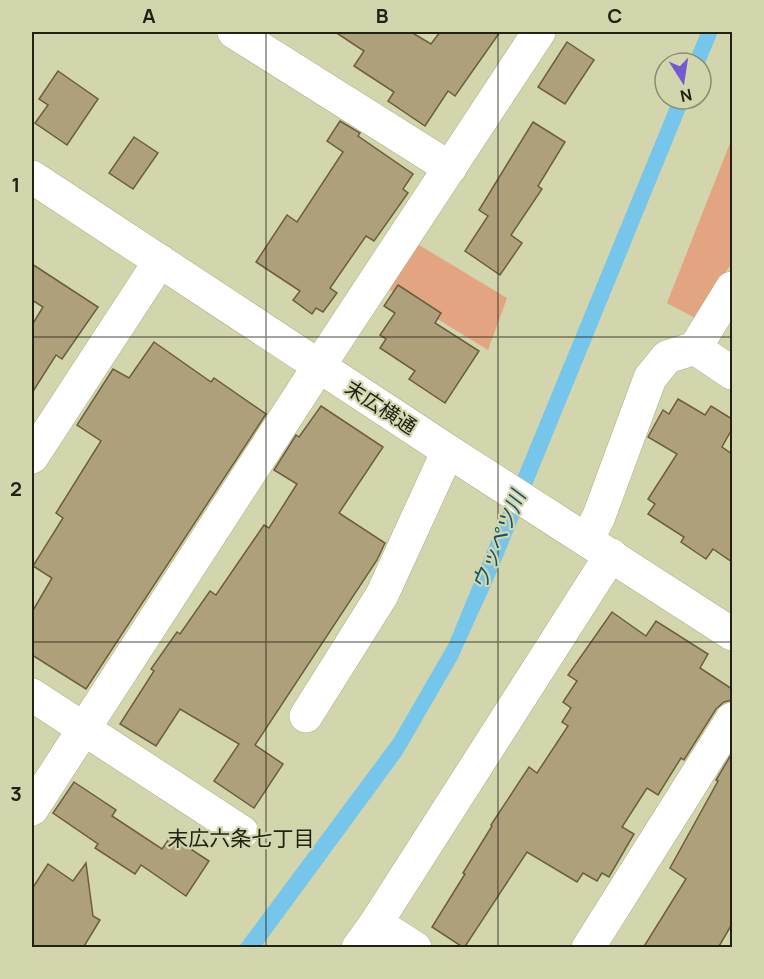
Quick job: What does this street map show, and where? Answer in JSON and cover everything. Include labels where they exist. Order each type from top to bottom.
[{"type":"street","points":[[234,32],[450,168]]},
{"type":"street","points":[[32,809],[539,32]]},
{"type":"street","name":"末広横通","points":[[32,177],[732,634]]},
{"type":"street","points":[[32,457],[160,261]]},
{"type":"street","points":[[415,948],[367,935],[590,541],[650,378],[668,357],[695,348],[732,288]]},
{"type":"street","points":[[695,348],[732,373]]},
{"type":"street","points":[[306,716],[382,596],[458,457]]},
{"type":"street","points":[[32,695],[242,832]]},
{"type":"street","points":[[588,948],[732,719]]},
{"type":"shaded area","points":[[732,138],[732,262],[697,319],[667,303]]},
{"type":"shaded area","points":[[414,242],[507,298],[488,350],[382,285]]},
{"type":"water","points":[[701,32],[718,32],[710,51],[693,51]]},
{"type":"water","name":"ウッペツ川","points":[[668,111],[685,111],[493,581],[457,660],[402,755],[261,947],[238,948],[394,738],[449,643]]},
{"type":"building","points":[[335,32],[411,32],[431,44],[440,32],[500,32],[455,96],[448,91],[425,126],[388,101],[394,92],[354,66],[364,51]]},
{"type":"building","points":[[567,42],[594,60],[565,104],[538,87]]},
{"type":"building","points":[[58,71],[98,99],[67,145],[35,123],[48,105],[39,99]]},
{"type":"building","points":[[340,121],[360,133],[358,136],[413,174],[403,189],[408,193],[374,241],[366,236],[330,288],[337,293],[323,312],[316,308],[312,314],[293,300],[300,291],[256,262],[287,215],[297,222],[343,152],[327,141]]},
{"type":"building","points":[[533,122],[565,142],[538,186],[542,189],[511,235],[522,243],[500,275],[465,251],[488,216],[479,210]]},
{"type":"building","points":[[134,137],[158,153],[133,189],[109,173]]},
{"type":"building","points":[[32,264],[98,307],[62,359],[56,355],[32,393],[32,325],[43,307],[32,300]]},
{"type":"building","points":[[398,285],[441,313],[435,323],[479,351],[445,403],[409,379],[415,371],[380,348],[386,339],[380,335],[395,313],[384,306]]},
{"type":"building","points":[[154,342],[211,382],[214,378],[266,414],[86,689],[32,655],[32,612],[52,578],[33,566],[63,518],[56,513],[101,441],[77,425],[113,369],[129,378]]},
{"type":"building","points":[[678,399],[705,415],[711,406],[732,419],[732,429],[722,447],[732,454],[732,562],[713,549],[706,559],[681,542],[684,537],[648,514],[655,504],[648,499],[677,454],[648,437],[663,410],[669,414]]},
{"type":"building","points":[[321,406],[383,447],[339,513],[385,543],[377,560],[255,745],[283,764],[254,808],[214,781],[239,744],[180,709],[156,746],[120,724],[154,671],[151,669],[177,632],[180,634],[210,591],[216,595],[264,525],[269,528],[297,484],[274,470],[296,435],[299,437]]},
{"type":"building","points":[[612,612],[646,636],[656,621],[708,654],[700,668],[732,689],[732,700],[724,702],[716,709],[684,760],[681,758],[658,795],[647,788],[622,827],[634,834],[609,877],[602,873],[597,881],[583,873],[577,882],[527,852],[464,948],[432,927],[465,874],[463,873],[491,825],[529,767],[537,773],[568,726],[562,722],[571,708],[563,702],[577,681],[568,675]]},
{"type":"building","points":[[732,753],[732,924],[718,948],[643,948],[686,879],[670,868]]},
{"type":"building","points":[[74,782],[116,810],[112,816],[162,849],[171,836],[209,861],[186,896],[141,865],[135,874],[95,848],[98,844],[53,813]]},
{"type":"building","points":[[86,863],[93,916],[100,920],[83,948],[32,948],[32,889],[48,864],[73,881]]},
{"type":"district","name":"末広六条七丁目","points":[[241,838]]}]
